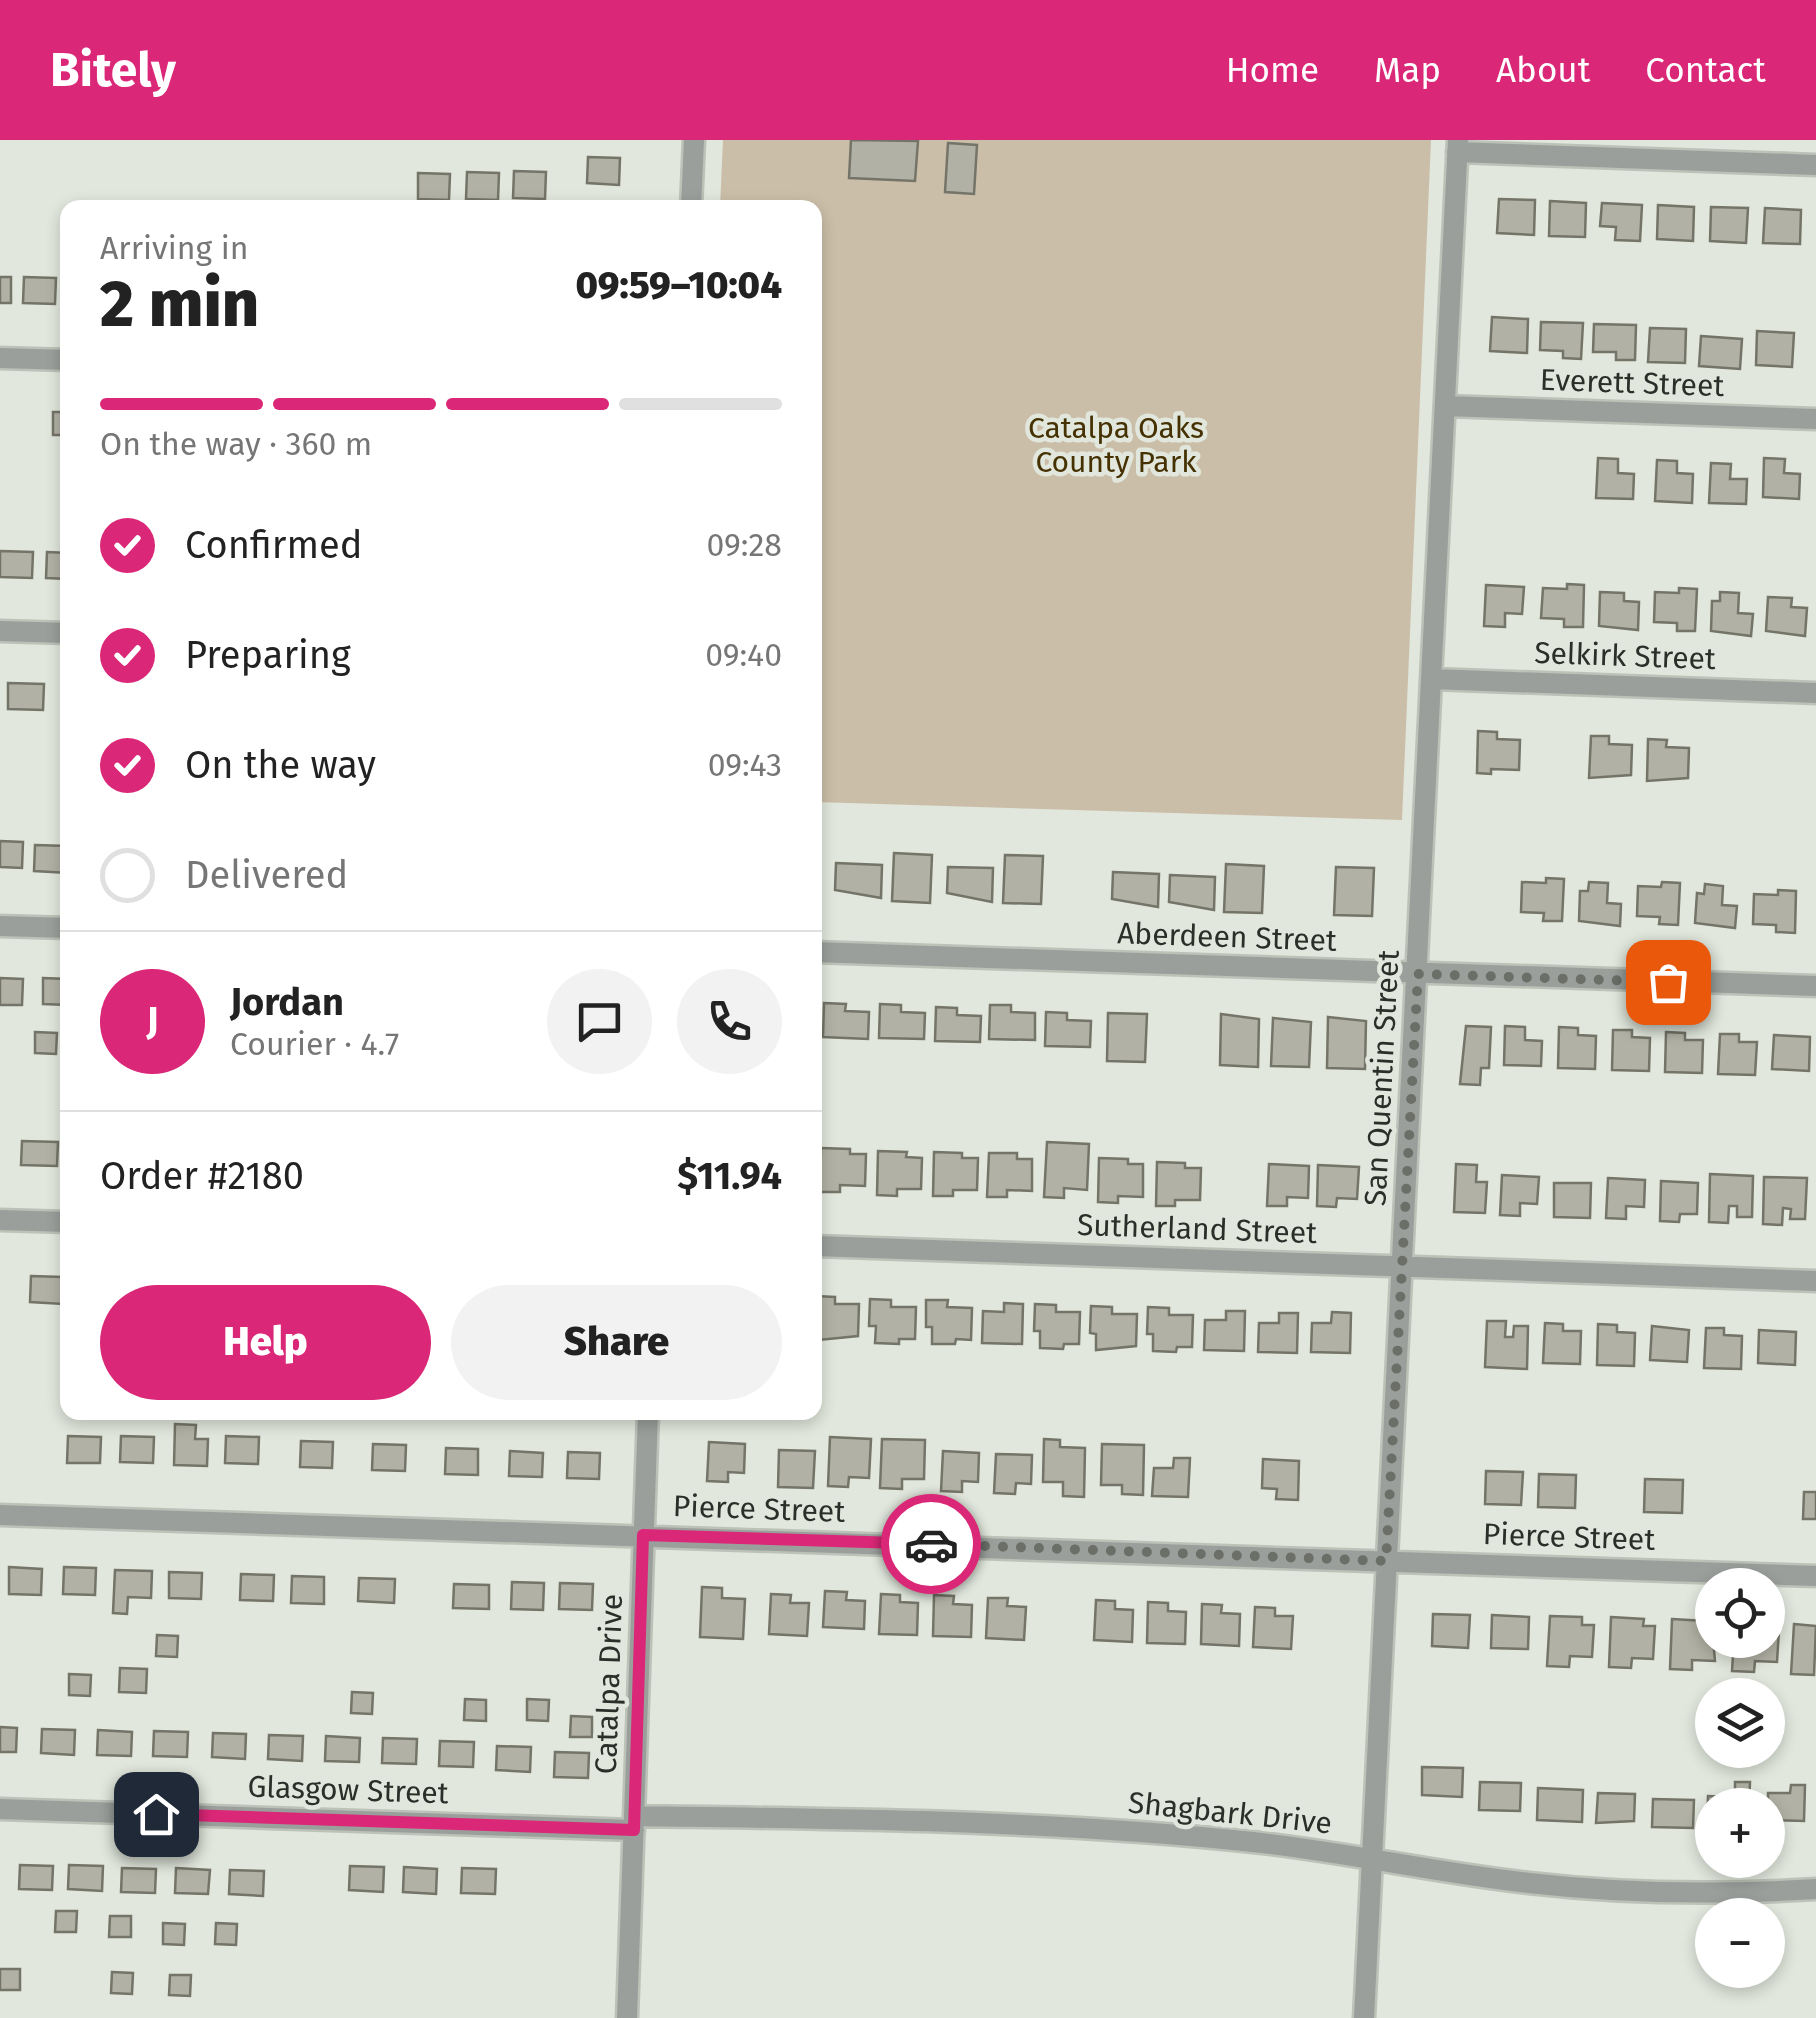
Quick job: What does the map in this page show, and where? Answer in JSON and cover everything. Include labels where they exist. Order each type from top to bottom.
[{"type":"street","points":[[692,200],[694,140]]},
{"type":"street","points":[[1458,146],[1816,166]]},
{"type":"street","name":"San Quentin Street","points":[[1364,2018],[1458,146]]},
{"type":"street","points":[[0,358],[60,360]]},
{"type":"street","name":"Everett Street","points":[[1445,406],[1816,419]]},
{"type":"street","points":[[0,631],[60,634]]},
{"type":"street","name":"Selkirk Street","points":[[1432,679],[1816,693]]},
{"type":"street","points":[[0,926],[60,928]]},
{"type":"street","name":"Aberdeen Street","points":[[822,952],[1816,986]]},
{"type":"street","points":[[0,1220],[60,1222]]},
{"type":"street","name":"Sutherland Street","points":[[822,1246],[1816,1281]]},
{"type":"street","name":"Catalpa Drive","points":[[628,2018],[648,1420]]},
{"type":"street","name":"Pierce Street","points":[[0,1515],[1816,1576]]},
{"type":"street","name":"Glasgow Street","points":[[0,1809],[634,1823]]},
{"type":"street","name":"Shagbark Drive","points":[[634,1823],[1116,1831],[1258,1843],[1526,1883],[1618,1891],[1714,1894],[1816,1889]]},
{"type":"green space","name":"Catalpa Oaks County Park","points":[[723,140],[1431,140],[1402,820],[822,802],[822,200],[720,200]]},
{"type":"building","points":[[851,140],[918,141],[915,181],[849,178]]},
{"type":"building","points":[[948,143],[977,145],[974,194],[945,192]]},
{"type":"building","points":[[588,157],[620,158],[619,185],[587,183]]},
{"type":"building","points":[[514,171],[546,172],[545,199],[513,198]]},
{"type":"building","points":[[467,172],[499,173],[498,200],[466,199]]},
{"type":"building","points":[[418,173],[450,174],[449,200],[418,199]]},
{"type":"building","points":[[1499,199],[1535,200],[1534,235],[1497,233]]},
{"type":"building","points":[[1550,201],[1586,203],[1585,237],[1549,236]]},
{"type":"building","points":[[1602,203],[1642,205],[1640,241],[1615,240],[1616,227],[1600,226]]},
{"type":"building","points":[[1658,205],[1694,207],[1693,241],[1657,239]]},
{"type":"building","points":[[1711,207],[1748,208],[1746,243],[1710,241]]},
{"type":"building","points":[[1765,208],[1801,210],[1800,244],[1763,243]]},
{"type":"building","points":[[0,277],[11,277],[11,303],[0,303]]},
{"type":"building","points":[[24,277],[56,278],[55,304],[23,303]]},
{"type":"building","points":[[1492,317],[1528,319],[1527,353],[1490,351]]},
{"type":"building","points":[[1541,322],[1583,323],[1581,359],[1563,358],[1563,351],[1540,350]]},
{"type":"building","points":[[1594,324],[1636,325],[1635,360],[1616,360],[1616,352],[1593,352]]},
{"type":"building","points":[[1650,328],[1686,329],[1685,363],[1648,362]]},
{"type":"building","points":[[1757,331],[1794,333],[1792,367],[1756,365]]},
{"type":"building","points":[[1701,336],[1742,339],[1740,369],[1699,366]]},
{"type":"building","points":[[53,412],[60,412],[60,435],[53,435]]},
{"type":"building","points":[[1598,458],[1618,459],[1618,473],[1634,474],[1633,499],[1596,498]]},
{"type":"building","points":[[1764,458],[1785,459],[1784,473],[1800,474],[1799,499],[1763,497]]},
{"type":"building","points":[[1657,460],[1677,461],[1677,473],[1693,474],[1692,503],[1655,501]]},
{"type":"building","points":[[1711,463],[1731,464],[1730,479],[1747,479],[1746,504],[1709,503]]},
{"type":"building","points":[[0,551],[33,552],[32,578],[0,577]]},
{"type":"building","points":[[47,552],[60,553],[60,579],[46,578]]},
{"type":"building","points":[[1567,584],[1584,585],[1583,627],[1564,627],[1564,619],[1541,618],[1543,588],[1567,589]]},
{"type":"building","points":[[1486,585],[1524,587],[1522,614],[1505,613],[1505,627],[1484,626]]},
{"type":"building","points":[[1679,588],[1697,589],[1695,631],[1677,631],[1677,623],[1654,622],[1655,592],[1679,593]]},
{"type":"building","points":[[1600,592],[1624,593],[1624,601],[1639,602],[1638,630],[1599,626]]},
{"type":"building","points":[[1720,592],[1739,593],[1738,613],[1753,614],[1751,636],[1711,631],[1712,601],[1720,601]]},
{"type":"building","points":[[1768,597],[1792,598],[1791,607],[1807,608],[1805,636],[1766,631]]},
{"type":"building","points":[[8,683],[44,684],[43,710],[8,709]]},
{"type":"building","points":[[1478,731],[1497,732],[1497,739],[1520,740],[1519,770],[1477,773]]},
{"type":"building","points":[[1591,736],[1609,736],[1609,744],[1632,745],[1631,775],[1589,778]]},
{"type":"building","points":[[1648,739],[1667,740],[1666,747],[1689,748],[1688,778],[1647,781]]},
{"type":"building","points":[[0,841],[23,842],[22,868],[0,867]]},
{"type":"building","points":[[35,845],[60,846],[60,873],[34,871]]},
{"type":"building","points":[[894,853],[932,855],[930,903],[892,901]]},
{"type":"building","points":[[1005,855],[1043,856],[1041,904],[1003,903]]},
{"type":"building","points":[[836,863],[882,865],[881,898],[835,890]]},
{"type":"building","points":[[1226,864],[1264,866],[1262,913],[1224,912]]},
{"type":"building","points":[[948,867],[993,868],[992,902],[947,893]]},
{"type":"building","points":[[1336,867],[1374,868],[1372,916],[1334,915]]},
{"type":"building","points":[[1113,872],[1159,874],[1158,907],[1112,899]]},
{"type":"building","points":[[1170,875],[1215,877],[1214,910],[1169,902]]},
{"type":"building","points":[[1546,878],[1564,879],[1562,921],[1543,921],[1544,913],[1521,912],[1522,882],[1546,883]]},
{"type":"building","points":[[1589,882],[1608,883],[1607,903],[1621,904],[1620,926],[1579,921],[1580,891],[1588,891]]},
{"type":"building","points":[[1662,882],[1680,883],[1678,925],[1659,924],[1660,917],[1637,916],[1638,886],[1661,887]]},
{"type":"building","points":[[1705,884],[1723,886],[1722,905],[1737,906],[1735,928],[1695,923],[1697,893],[1704,894]]},
{"type":"building","points":[[1778,890],[1796,891],[1795,933],[1776,932],[1776,925],[1753,924],[1754,894],[1778,895]]},
{"type":"building","points":[[0,978],[23,979],[22,1005],[0,1005]]},
{"type":"building","points":[[43,978],[60,979],[60,1005],[43,1004]]},
{"type":"building","points":[[824,1003],[846,1004],[845,1011],[869,1012],[868,1039],[823,1037]]},
{"type":"building","points":[[880,1004],[901,1005],[901,1012],[925,1013],[924,1039],[879,1038]]},
{"type":"building","points":[[990,1005],[1011,1005],[1011,1012],[1035,1013],[1035,1040],[989,1039]]},
{"type":"building","points":[[936,1007],[957,1008],[957,1015],[981,1016],[980,1042],[935,1041]]},
{"type":"building","points":[[1046,1012],[1067,1013],[1067,1020],[1091,1021],[1090,1047],[1045,1046]]},
{"type":"building","points":[[1108,1013],[1147,1014],[1145,1062],[1107,1061]]},
{"type":"building","points":[[1221,1014],[1259,1019],[1258,1067],[1220,1065]]},
{"type":"building","points":[[1328,1017],[1366,1021],[1365,1069],[1327,1068]]},
{"type":"building","points":[[1273,1018],[1311,1022],[1309,1067],[1271,1066]]},
{"type":"building","points":[[1466,1026],[1491,1027],[1489,1068],[1481,1068],[1480,1085],[1460,1084]]},
{"type":"building","points":[[1505,1026],[1525,1027],[1525,1040],[1542,1041],[1541,1066],[1504,1065]]},
{"type":"building","points":[[1559,1027],[1578,1028],[1578,1035],[1596,1036],[1595,1069],[1558,1068]]},
{"type":"building","points":[[1613,1030],[1632,1030],[1632,1037],[1650,1038],[1649,1071],[1612,1070]]},
{"type":"building","points":[[35,1032],[57,1033],[56,1054],[35,1053]]},
{"type":"building","points":[[1666,1032],[1685,1033],[1685,1040],[1703,1040],[1702,1073],[1665,1072]]},
{"type":"building","points":[[1720,1034],[1739,1034],[1739,1042],[1757,1042],[1755,1075],[1718,1074]]},
{"type":"building","points":[[1774,1035],[1810,1037],[1809,1071],[1772,1069]]},
{"type":"building","points":[[22,1141],[58,1142],[57,1166],[21,1165]]},
{"type":"building","points":[[1047,1142],[1089,1144],[1087,1190],[1064,1188],[1064,1198],[1044,1197]]},
{"type":"building","points":[[822,1148],[866,1154],[865,1186],[840,1185],[840,1192],[822,1192]]},
{"type":"building","points":[[878,1151],[907,1152],[906,1157],[922,1158],[921,1189],[897,1189],[897,1196],[877,1195]]},
{"type":"building","points":[[934,1152],[978,1158],[977,1190],[953,1190],[953,1196],[933,1196]]},
{"type":"building","points":[[989,1153],[1017,1153],[1017,1159],[1032,1159],[1032,1191],[1007,1190],[1007,1197],[987,1197]]},
{"type":"building","points":[[1099,1158],[1143,1164],[1143,1197],[1118,1196],[1118,1203],[1098,1202]]},
{"type":"building","points":[[1157,1162],[1201,1168],[1200,1200],[1175,1200],[1175,1206],[1156,1206]]},
{"type":"building","points":[[1269,1164],[1309,1166],[1308,1198],[1287,1197],[1287,1206],[1267,1206]]},
{"type":"building","points":[[1456,1164],[1477,1165],[1476,1182],[1487,1182],[1485,1213],[1454,1212]]},
{"type":"building","points":[[1318,1165],[1359,1167],[1357,1199],[1337,1198],[1336,1207],[1317,1206]]},
{"type":"building","points":[[1710,1174],[1753,1176],[1752,1217],[1737,1217],[1737,1206],[1729,1206],[1728,1223],[1709,1222]]},
{"type":"building","points":[[1502,1175],[1539,1177],[1537,1204],[1520,1203],[1520,1216],[1500,1215]]},
{"type":"building","points":[[1764,1177],[1807,1178],[1805,1219],[1790,1219],[1791,1209],[1783,1208],[1782,1225],[1763,1224]]},
{"type":"building","points":[[1608,1178],[1645,1180],[1644,1207],[1626,1206],[1626,1219],[1606,1218]]},
{"type":"building","points":[[1661,1181],[1698,1183],[1697,1214],[1680,1214],[1679,1222],[1660,1221]]},
{"type":"building","points":[[1554,1183],[1591,1183],[1590,1218],[1554,1217]]},
{"type":"building","points":[[31,1276],[60,1277],[60,1304],[30,1302]]},
{"type":"building","points":[[822,1296],[835,1297],[835,1304],[859,1304],[858,1336],[822,1340]]},
{"type":"building","points":[[870,1299],[891,1300],[891,1307],[916,1307],[915,1339],[899,1339],[899,1344],[875,1343],[876,1326],[869,1326]]},
{"type":"building","points":[[926,1300],[948,1300],[947,1307],[972,1308],[971,1340],[932,1344],[932,1327],[926,1327]]},
{"type":"building","points":[[1004,1303],[1023,1304],[1022,1344],[982,1343],[983,1311],[1004,1312]]},
{"type":"building","points":[[1035,1304],[1056,1305],[1056,1312],[1080,1312],[1079,1344],[1064,1344],[1063,1349],[1040,1348],[1040,1331],[1034,1331]]},
{"type":"building","points":[[1091,1306],[1112,1307],[1112,1314],[1137,1314],[1136,1346],[1096,1350],[1096,1334],[1090,1333]]},
{"type":"building","points":[[1148,1307],[1169,1308],[1169,1315],[1193,1315],[1192,1347],[1177,1347],[1176,1352],[1153,1351],[1153,1334],[1147,1334]]},
{"type":"building","points":[[1226,1311],[1245,1311],[1244,1351],[1204,1350],[1205,1320],[1226,1320]]},
{"type":"building","points":[[1332,1312],[1351,1313],[1350,1353],[1311,1352],[1312,1323],[1331,1323]]},
{"type":"building","points":[[1279,1313],[1298,1313],[1297,1353],[1258,1352],[1259,1323],[1279,1323]]},
{"type":"building","points":[[1487,1321],[1506,1321],[1505,1337],[1513,1337],[1514,1326],[1528,1326],[1527,1369],[1485,1367]]},
{"type":"building","points":[[1545,1323],[1563,1324],[1563,1331],[1581,1331],[1580,1364],[1543,1363]]},
{"type":"building","points":[[1598,1324],[1617,1325],[1617,1332],[1635,1333],[1634,1366],[1597,1365]]},
{"type":"building","points":[[1652,1326],[1689,1330],[1687,1362],[1650,1360]]},
{"type":"building","points":[[1706,1328],[1724,1328],[1724,1335],[1742,1336],[1741,1369],[1704,1368]]},
{"type":"building","points":[[1759,1330],[1796,1332],[1795,1365],[1758,1363]]},
{"type":"building","points":[[175,1424],[196,1425],[195,1439],[208,1439],[207,1466],[174,1465]]},
{"type":"building","points":[[68,1436],[101,1437],[100,1463],[67,1463]]},
{"type":"building","points":[[121,1436],[154,1437],[153,1463],[120,1462]]},
{"type":"building","points":[[226,1436],[259,1437],[258,1464],[225,1463]]},
{"type":"building","points":[[830,1437],[871,1439],[869,1478],[849,1477],[848,1487],[828,1486]]},
{"type":"building","points":[[882,1439],[925,1440],[924,1479],[902,1479],[902,1489],[880,1488]]},
{"type":"building","points":[[1044,1439],[1060,1440],[1060,1447],[1085,1448],[1084,1497],[1063,1496],[1063,1482],[1043,1482]]},
{"type":"building","points":[[301,1441],[333,1442],[332,1468],[300,1467]]},
{"type":"building","points":[[709,1442],[745,1444],[744,1473],[728,1472],[728,1482],[707,1481]]},
{"type":"building","points":[[373,1444],[406,1445],[405,1471],[372,1470]]},
{"type":"building","points":[[1102,1444],[1144,1445],[1143,1495],[1122,1494],[1122,1485],[1101,1485]]},
{"type":"building","points":[[446,1448],[478,1449],[478,1475],[445,1474]]},
{"type":"building","points":[[779,1450],[815,1451],[813,1488],[778,1487]]},
{"type":"building","points":[[510,1451],[543,1453],[542,1477],[509,1476]]},
{"type":"building","points":[[943,1451],[979,1453],[978,1482],[962,1481],[962,1492],[941,1491]]},
{"type":"building","points":[[568,1452],[600,1453],[599,1479],[567,1478]]},
{"type":"building","points":[[996,1454],[1032,1455],[1031,1484],[1016,1483],[1015,1494],[994,1493]]},
{"type":"building","points":[[1174,1458],[1190,1458],[1188,1497],[1152,1496],[1154,1468],[1173,1468]]},
{"type":"building","points":[[1263,1459],[1299,1461],[1298,1500],[1276,1499],[1277,1489],[1262,1488]]},
{"type":"building","points":[[1486,1471],[1523,1472],[1521,1505],[1485,1504]]},
{"type":"building","points":[[1539,1474],[1576,1475],[1575,1508],[1538,1507]]},
{"type":"building","points":[[1645,1479],[1683,1480],[1682,1513],[1644,1512]]},
{"type":"building","points":[[1804,1492],[1816,1492],[1816,1519],[1803,1519]]},
{"type":"building","points":[[9,1567],[42,1569],[41,1595],[9,1594]]},
{"type":"building","points":[[64,1567],[96,1568],[95,1595],[63,1594]]},
{"type":"building","points":[[115,1570],[152,1571],[151,1598],[128,1597],[127,1614],[113,1613]]},
{"type":"building","points":[[169,1572],[202,1573],[201,1599],[169,1598]]},
{"type":"building","points":[[241,1574],[274,1575],[273,1601],[240,1600]]},
{"type":"building","points":[[292,1576],[324,1577],[324,1604],[291,1603]]},
{"type":"building","points":[[359,1578],[395,1579],[394,1603],[358,1601]]},
{"type":"building","points":[[512,1582],[544,1583],[543,1610],[511,1609]]},
{"type":"building","points":[[560,1583],[593,1584],[592,1610],[559,1609]]},
{"type":"building","points":[[454,1584],[489,1585],[489,1609],[453,1608]]},
{"type":"building","points":[[702,1587],[722,1588],[722,1598],[745,1599],[743,1639],[700,1637]]},
{"type":"building","points":[[825,1591],[847,1592],[846,1600],[865,1601],[864,1629],[823,1627]]},
{"type":"building","points":[[771,1594],[791,1595],[790,1603],[809,1603],[807,1636],[769,1634]]},
{"type":"building","points":[[881,1594],[900,1595],[900,1602],[918,1603],[917,1635],[879,1634]]},
{"type":"building","points":[[934,1595],[954,1596],[953,1604],[972,1605],[971,1637],[933,1636]]},
{"type":"building","points":[[988,1598],[1008,1598],[1007,1606],[1026,1607],[1024,1640],[986,1638]]},
{"type":"building","points":[[1096,1600],[1115,1601],[1115,1609],[1133,1610],[1132,1642],[1094,1640]]},
{"type":"building","points":[[1148,1602],[1168,1603],[1168,1611],[1186,1612],[1185,1644],[1147,1643]]},
{"type":"building","points":[[1202,1604],[1222,1605],[1221,1613],[1240,1614],[1239,1646],[1201,1644]]},
{"type":"building","points":[[1255,1607],[1275,1608],[1275,1616],[1293,1616],[1291,1649],[1253,1647]]},
{"type":"building","points":[[1433,1614],[1470,1615],[1468,1648],[1432,1646]]},
{"type":"building","points":[[1492,1615],[1529,1617],[1528,1649],[1491,1648]]},
{"type":"building","points":[[1550,1616],[1582,1617],[1582,1625],[1594,1625],[1592,1657],[1570,1656],[1569,1667],[1547,1666]]},
{"type":"building","points":[[1611,1617],[1644,1619],[1643,1626],[1655,1626],[1653,1659],[1632,1658],[1631,1668],[1609,1667]]},
{"type":"building","points":[[1672,1619],[1695,1620],[1695,1658],[1715,1661],[1692,1660],[1692,1670],[1670,1669]]},
{"type":"building","points":[[1794,1624],[1816,1626],[1814,1675],[1791,1674]]},
{"type":"building","points":[[157,1635],[178,1636],[177,1657],[156,1656]]},
{"type":"building","points":[[1733,1658],[1777,1658],[1777,1662],[1755,1661],[1754,1672],[1732,1671]]},
{"type":"building","points":[[120,1668],[147,1669],[146,1693],[119,1692]]},
{"type":"building","points":[[69,1674],[91,1675],[90,1696],[69,1695]]},
{"type":"building","points":[[352,1692],[373,1693],[372,1714],[351,1713]]},
{"type":"building","points":[[465,1699],[486,1700],[486,1721],[464,1720]]},
{"type":"building","points":[[527,1699],[549,1700],[548,1721],[527,1720]]},
{"type":"building","points":[[571,1716],[592,1717],[592,1737],[570,1737]]},
{"type":"building","points":[[0,1727],[17,1728],[16,1752],[0,1752]]},
{"type":"building","points":[[42,1729],[75,1730],[74,1755],[41,1753]]},
{"type":"building","points":[[98,1730],[132,1732],[131,1756],[97,1755]]},
{"type":"building","points":[[154,1731],[188,1732],[187,1757],[153,1756]]},
{"type":"building","points":[[213,1733],[246,1734],[245,1759],[212,1757]]},
{"type":"building","points":[[269,1735],[303,1736],[302,1761],[268,1759]]},
{"type":"building","points":[[326,1736],[360,1738],[359,1762],[325,1761]]},
{"type":"building","points":[[383,1738],[417,1739],[416,1764],[382,1763]]},
{"type":"building","points":[[440,1741],[474,1742],[473,1767],[439,1766]]},
{"type":"building","points":[[497,1746],[531,1747],[530,1772],[496,1770]]},
{"type":"building","points":[[555,1752],[589,1753],[588,1778],[554,1777]]},
{"type":"building","points":[[1422,1767],[1463,1768],[1462,1797],[1422,1795]]},
{"type":"building","points":[[1480,1782],[1521,1783],[1520,1811],[1479,1810]]},
{"type":"building","points":[[1735,1782],[1750,1782],[1750,1788],[1735,1788]]},
{"type":"building","points":[[1791,1785],[1805,1785],[1804,1821],[1785,1820],[1785,1793],[1790,1793]]},
{"type":"building","points":[[1538,1788],[1583,1790],[1582,1822],[1537,1820]]},
{"type":"building","points":[[1598,1793],[1635,1794],[1634,1821],[1596,1823]]},
{"type":"building","points":[[1653,1799],[1694,1800],[1693,1828],[1652,1827]]},
{"type":"building","points":[[20,1865],[53,1866],[52,1890],[19,1889]]},
{"type":"building","points":[[69,1865],[103,1866],[102,1891],[68,1889]]},
{"type":"building","points":[[350,1866],[384,1867],[383,1892],[349,1890]]},
{"type":"building","points":[[404,1867],[437,1869],[436,1894],[403,1892]]},
{"type":"building","points":[[122,1868],[156,1869],[155,1893],[121,1892]]},
{"type":"building","points":[[176,1868],[210,1870],[208,1894],[175,1893]]},
{"type":"building","points":[[462,1868],[496,1869],[495,1894],[461,1893]]},
{"type":"building","points":[[230,1870],[264,1871],[263,1896],[229,1894]]},
{"type":"building","points":[[56,1911],[77,1911],[76,1932],[55,1932]]},
{"type":"building","points":[[110,1916],[131,1916],[131,1937],[109,1937]]},
{"type":"building","points":[[163,1923],[185,1924],[184,1945],[163,1944]]},
{"type":"building","points":[[216,1923],[237,1924],[236,1945],[215,1944]]},
{"type":"building","points":[[0,1969],[20,1969],[20,1990],[0,1990]]},
{"type":"building","points":[[112,1972],[133,1973],[132,1994],[111,1993]]},
{"type":"building","points":[[170,1975],[191,1975],[190,1996],[169,1995]]},
{"type":"way so far","points":[[931,1544],[1386,1561],[1418,974],[1668,982]]},
{"type":"route","points":[[156,1814],[634,1830],[643,1535],[931,1544]]}]
